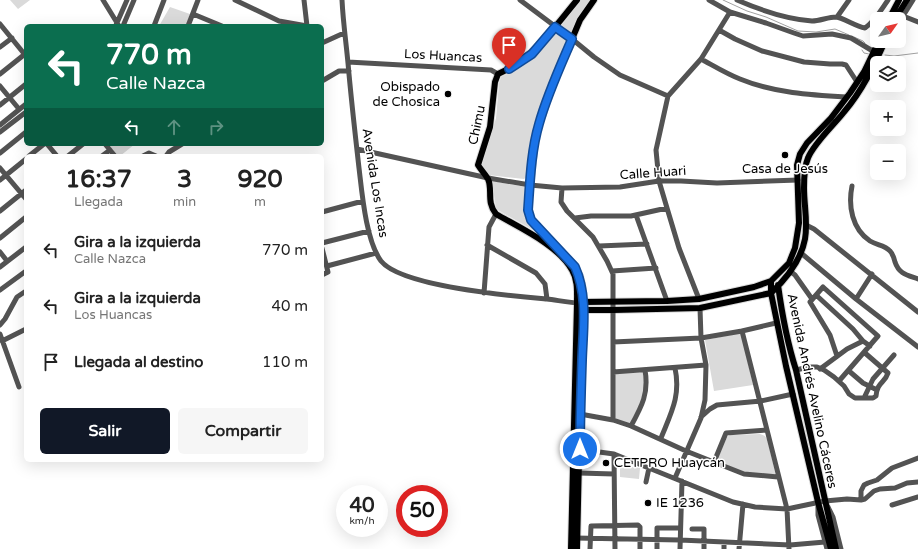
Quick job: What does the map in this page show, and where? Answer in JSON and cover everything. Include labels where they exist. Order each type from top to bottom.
[{"type":"main road","name":"Los Huancas","points":[[498,74],[509,69],[532,54],[577,0]]},
{"type":"main road","points":[[571,549],[574,538],[579,473],[577,449],[580,414],[584,310],[580,302],[583,289],[580,276],[575,267],[539,229],[530,217],[528,210],[535,141],[539,125],[552,87],[580,20],[594,0]]},
{"type":"main road","points":[[893,12],[899,0]]},
{"type":"main road","points":[[899,12],[907,0]]},
{"type":"main road","name":"Avenida Andrés Avelino Cáceres","points":[[771,293],[779,286],[790,271],[801,252],[805,239],[806,225],[804,177],[805,165],[808,156],[845,111],[872,71],[878,48]]},
{"type":"main road","name":"Avenida Andrés Avelino Cáceres","points":[[831,549],[811,439],[796,370],[776,323],[771,293],[771,281],[789,263],[795,248],[799,223],[798,165],[800,154],[807,143],[831,118],[847,97],[880,48]]},
{"type":"main road","name":"Chimu","points":[[488,178],[478,165],[490,127],[495,82],[498,74]]},
{"type":"main road","points":[[488,178],[492,208],[496,214],[552,249],[563,258],[572,270],[577,285],[580,302],[574,538],[576,549]]},
{"type":"main road","name":"Avenida Andrés Avelino Cáceres","points":[[771,281],[779,286]]},
{"type":"main road","name":"Avenida Los Incas","points":[[580,302],[667,302],[699,299],[740,291],[771,281]]},
{"type":"main road","name":"Avenida Andrés Avelino Cáceres","points":[[779,286],[785,346],[793,394],[804,441],[836,549]]},
{"type":"main road","points":[[584,310],[700,308],[771,293]]},
{"type":"main road","points":[[804,441],[811,439]]},
{"type":"street","points":[[103,0],[116,24]]},
{"type":"street","points":[[117,24],[126,0]]},
{"type":"street","points":[[124,24],[134,0]]},
{"type":"street","points":[[155,24],[164,0]]},
{"type":"street","points":[[189,24],[198,0]]},
{"type":"street","points":[[235,0],[279,21],[296,24]]},
{"type":"street","points":[[303,0],[307,24]]},
{"type":"street","name":"Avenida Los Incas","points":[[342,0],[344,33],[363,201],[369,231],[376,253],[386,266],[400,274],[446,287],[524,298],[580,302]]},
{"type":"street","points":[[520,0],[620,75],[668,96]]},
{"type":"street","points":[[709,0],[730,12],[766,22],[803,36],[832,34],[851,38],[877,53]]},
{"type":"street","points":[[837,17],[849,0]]},
{"type":"street","points":[[740,1],[784,16],[813,21],[837,17],[865,28],[871,24],[888,0]]},
{"type":"street","points":[[912,0],[903,16],[918,22]]},
{"type":"street","points":[[699,299],[679,248],[659,181],[656,150],[668,96],[701,59],[730,12]]},
{"type":"street","points":[[193,14],[216,24]]},
{"type":"street","points":[[0,24],[24,54]]},
{"type":"street","points":[[719,30],[762,51],[804,62],[846,65],[857,82]]},
{"type":"street","points":[[324,42],[344,33]]},
{"type":"street","points":[[0,47],[12,38]]},
{"type":"street","points":[[0,74],[24,56]]},
{"type":"street","points":[[701,59],[740,79],[776,90],[847,97]]},
{"type":"street","name":"Los Huancas","points":[[348,62],[491,70],[498,74]]},
{"type":"street","points":[[324,79],[339,71],[349,71]]},
{"type":"street","points":[[0,86],[19,109]]},
{"type":"street","points":[[0,105],[24,86]]},
{"type":"street","points":[[0,124],[24,105]]},
{"type":"street","points":[[0,132],[24,116]]},
{"type":"street","points":[[0,153],[24,134]]},
{"type":"street","points":[[32,154],[43,146]]},
{"type":"street","points":[[48,146],[55,154]]},
{"type":"street","points":[[70,154],[80,146]]},
{"type":"street","points":[[107,146],[113,154]]},
{"type":"street","points":[[168,154],[179,146]]},
{"type":"street","name":"Calle Huari","points":[[357,149],[488,178],[530,185],[562,188],[620,187],[659,181],[717,183],[798,180]]},
{"type":"street","points":[[105,154],[110,150]]},
{"type":"street","points":[[0,180],[24,161]]},
{"type":"street","points":[[0,168],[24,191],[0,211]]},
{"type":"street","points":[[852,186],[852,216],[862,235],[892,252],[896,267],[903,274],[918,279]]},
{"type":"street","points":[[562,188],[561,202],[566,211],[575,218],[593,237],[613,274],[613,420]]},
{"type":"street","points":[[324,211],[363,201]]},
{"type":"street","points":[[575,218],[591,216],[612,217],[636,215],[667,208]]},
{"type":"street","points":[[484,293],[489,227],[496,214]]},
{"type":"street","points":[[636,215],[667,302]]},
{"type":"street","points":[[0,238],[24,219]]},
{"type":"street","points":[[806,225],[814,229],[872,274],[918,312]]},
{"type":"street","points":[[324,242],[369,231]]},
{"type":"street","points":[[599,246],[647,244]]},
{"type":"street","points":[[487,245],[536,273],[545,284],[547,299]]},
{"type":"street","points":[[0,267],[24,248]]},
{"type":"street","points":[[0,252],[7,261]]},
{"type":"street","points":[[801,252],[856,299],[918,348]]},
{"type":"street","points":[[326,266],[376,253]]},
{"type":"street","points":[[324,257],[328,272],[324,274]]},
{"type":"street","points":[[612,271],[656,268]]},
{"type":"street","points":[[790,271],[814,297],[853,329],[863,341],[870,346]]},
{"type":"street","points":[[0,290],[24,272]]},
{"type":"street","points":[[856,299],[872,274]]},
{"type":"street","points":[[837,356],[830,335],[810,305],[810,302],[823,287],[878,334],[877,338],[865,353],[839,382]]},
{"type":"street","points":[[0,325],[17,297],[24,292]]},
{"type":"street","points":[[675,478],[701,418],[705,400],[706,365],[701,338],[700,308]]},
{"type":"street","points":[[613,342],[701,338],[776,323]]},
{"type":"street","points":[[2,341],[24,329]]},
{"type":"street","points":[[742,331],[787,509],[789,547]]},
{"type":"street","points":[[0,334],[19,387]]},
{"type":"street","points":[[820,369],[837,356],[863,341]]},
{"type":"street","points":[[796,370],[808,367],[817,367],[839,382],[855,398],[875,397],[877,390],[888,373],[883,367],[865,353]]},
{"type":"street","points":[[864,398],[868,386],[894,354]]},
{"type":"street","points":[[613,372],[706,365]]},
{"type":"street","points":[[660,438],[678,392],[675,368]]},
{"type":"street","points":[[631,426],[647,390],[645,370]]},
{"type":"street","points":[[849,371],[868,386],[877,390]]},
{"type":"street","points":[[701,418],[710,409],[717,405],[761,402],[793,394]]},
{"type":"street","points":[[580,414],[613,420],[631,426],[686,451],[744,474],[778,477]]},
{"type":"street","points":[[714,462],[726,434],[767,430]]},
{"type":"street","points":[[577,449],[614,454],[733,502],[755,507],[787,509],[822,502],[847,499],[861,500],[865,499],[874,490],[895,488],[907,483],[918,482]]},
{"type":"street","points":[[614,454],[616,549]]},
{"type":"street","points":[[861,500],[861,491],[864,485],[868,482],[877,480],[892,468],[918,458]]},
{"type":"street","points":[[646,482],[648,468]]},
{"type":"street","points":[[579,473],[614,474]]},
{"type":"street","points":[[680,549],[682,481]]},
{"type":"street","points":[[892,505],[903,503],[918,497]]},
{"type":"street","name":"Avenida Andrés Avelino Cáceres","points":[[822,502],[818,515],[827,549]]},
{"type":"street","name":"Avenida Andrés Avelino Cáceres","points":[[822,502],[833,517],[841,549]]},
{"type":"street","points":[[739,549],[743,504]]},
{"type":"street","points":[[590,549],[591,526],[639,526],[640,549]]},
{"type":"street","points":[[657,549],[657,528],[680,528]]},
{"type":"street","points":[[692,529],[704,529],[704,549]]},
{"type":"street","points":[[574,538],[680,540],[739,543],[775,547],[806,546],[825,542]]},
{"type":"street","points":[[724,542],[724,549]]},
{"type":"shaded area","points":[[10,0],[30,0],[18,9]]},
{"type":"shaded area","points":[[578,0],[590,0],[570,36],[555,24]]},
{"type":"shaded area","points":[[170,7],[190,14],[187,24],[160,24]]},
{"type":"shaded area","points":[[554,30],[558,31],[567,39],[540,108],[528,176],[524,179],[488,175],[482,167],[482,164],[496,118],[499,83],[501,77],[527,63]]},
{"type":"shaded area","points":[[110,146],[132,146],[122,154],[116,154]]},
{"type":"shaded area","points":[[492,181],[526,187],[525,211],[527,216],[542,235],[496,209]]},
{"type":"shaded area","points":[[741,333],[753,385],[714,391],[705,340]]},
{"type":"shaded area","points":[[643,372],[645,392],[631,424],[614,419],[614,373]]},
{"type":"shaded area","points":[[760,434],[765,436],[767,439],[776,476],[745,473],[717,460],[727,437],[730,435]]},
{"type":"shaded area","points":[[620,466],[640,468],[639,479],[620,477]]},
{"type":"waterway","points":[[723,0],[798,31],[816,32],[835,29],[849,35]]},
{"type":"waterway","points":[[854,37],[865,43]]},
{"type":"waterway","points":[[862,50],[864,53],[869,54]]},
{"type":"waterway","points":[[885,55],[894,56],[918,53]]},
{"type":"place","name":"Obispado de Chosica","points":[[448,94]]},
{"type":"place","name":"Casa de Jesús","points":[[785,155]]},
{"type":"place","name":"CETPRO Huaycán","points":[[606,463]]},
{"type":"place","name":"IE 1236","points":[[648,503]]},
{"type":"route","points":[[509,69],[532,54],[555,27],[572,39],[547,100],[539,125],[535,141],[528,210],[531,220],[575,267],[580,276],[583,289],[584,310],[580,449]]}]
